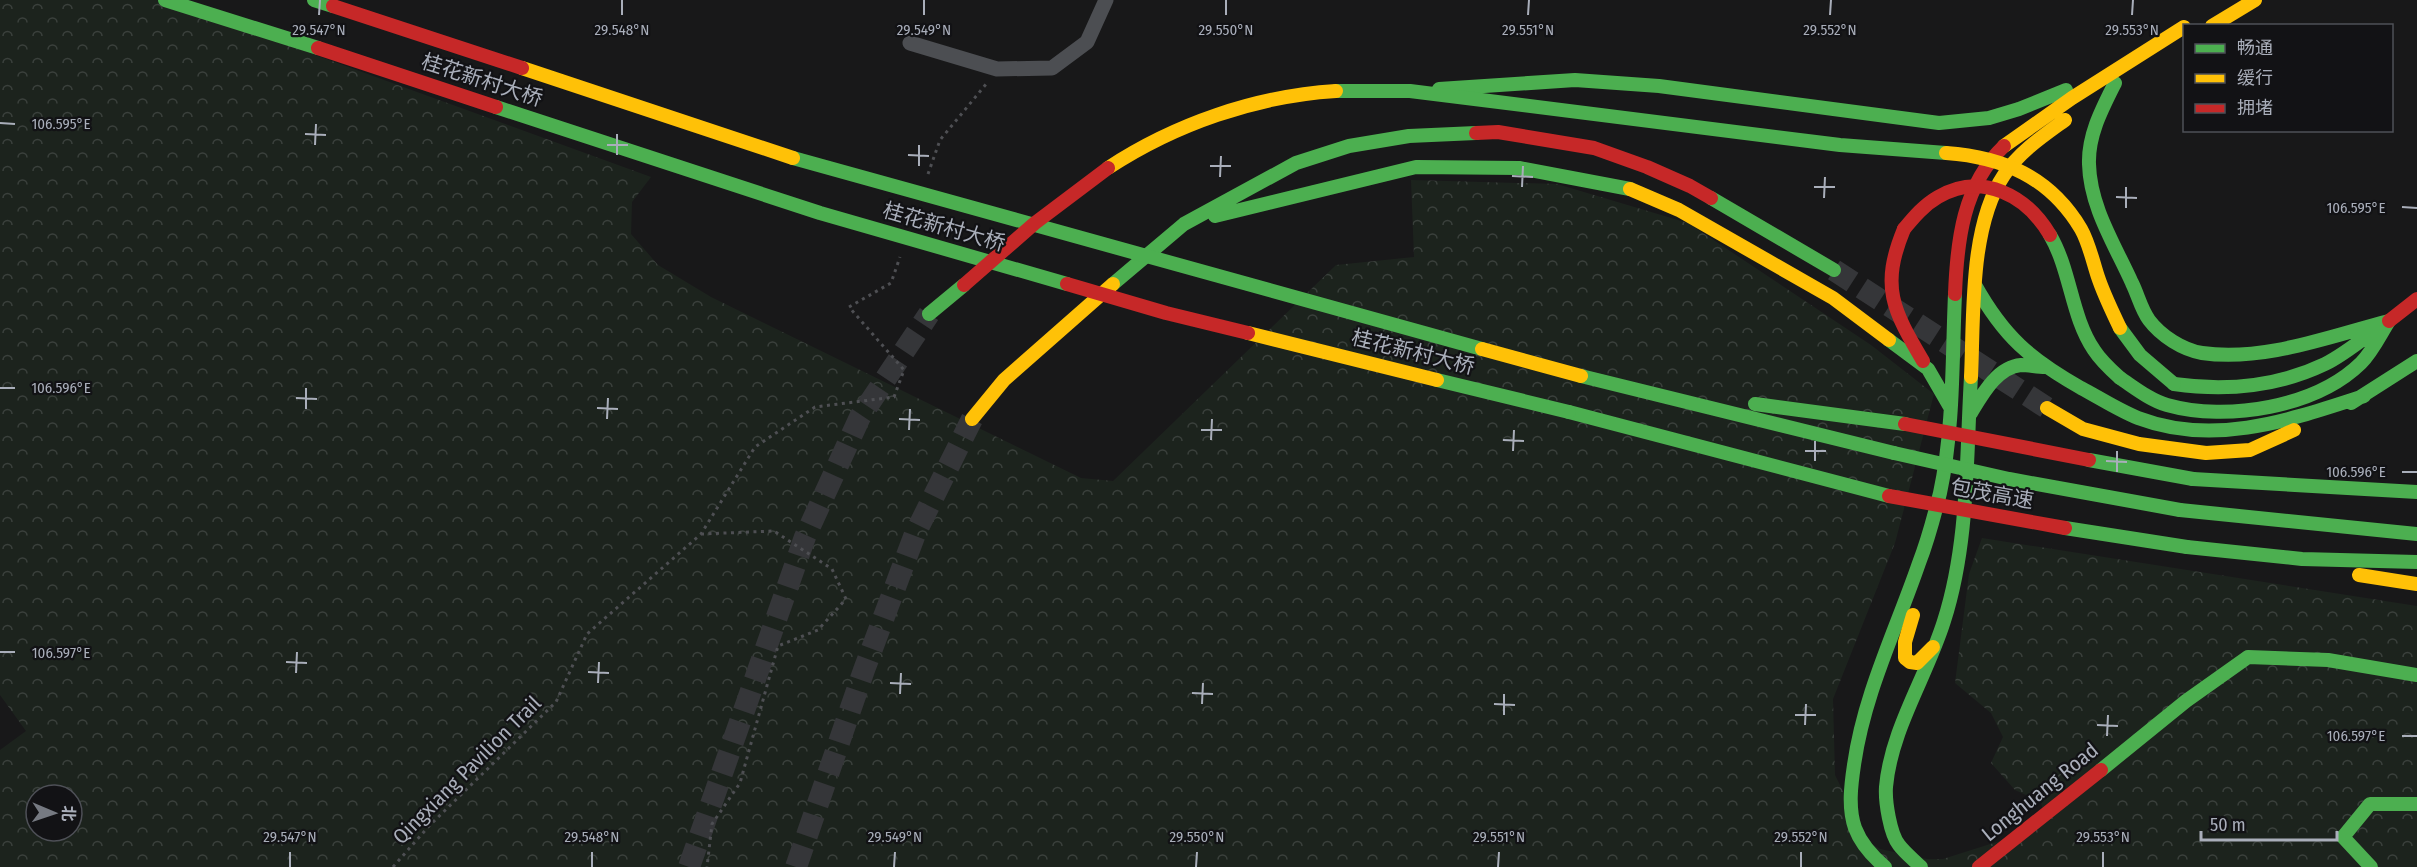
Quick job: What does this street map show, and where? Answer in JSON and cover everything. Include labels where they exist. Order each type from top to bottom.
[{"type":"main road","name":"桂花新村大桥","points":[[165,0],[820,213],[1166,313],[1569,412]]},
{"type":"main road","name":"桂花新村大桥","points":[[314,0],[824,168],[1581,376]]},
{"type":"main road","points":[[2196,23],[2229,0]]},
{"type":"main road","points":[[2196,23],[2255,0]]},
{"type":"main road","points":[[1885,867],[1868,854],[1856,835],[1851,806],[1855,756],[1868,695],[1923,552],[1940,490],[1950,407],[1957,243],[1971,191],[1984,169],[2002,148],[2023,131],[2183,31]]},
{"type":"main road","points":[[1410,91],[1575,80],[1659,86],[1939,123],[1967,123],[2013,112],[2113,77],[2183,42]]},
{"type":"main road","points":[[1921,867],[1897,843],[1889,816],[1886,789],[1892,752],[1947,612],[1962,535],[1978,252],[1983,223],[1990,198],[2002,176],[2016,158],[2113,77]]},
{"type":"main road","points":[[2113,77],[2094,125],[2088,166],[2099,210],[2149,319],[2169,339],[2200,353],[2260,352],[2389,321],[2417,310]]},
{"type":"main road","points":[[929,314],[1014,240],[1118,162],[1167,134],[1237,108],[1280,97],[1346,89],[1410,91],[1840,145],[1976,155],[2017,168],[2043,186],[2061,203],[2082,230],[2103,291],[2121,330],[2140,355],[2174,384],[2226,389],[2287,378],[2326,363],[2389,321],[2417,299]]},
{"type":"main road","points":[[972,419],[1004,380],[1184,224],[1296,163],[1350,146],[1409,136],[1498,132],[1594,148],[1647,167],[1715,200],[1834,270]]},
{"type":"main road","points":[[1184,224],[1416,166],[1520,168],[1568,175],[1628,188],[1679,210],[1833,298],[1928,369]]},
{"type":"main road","points":[[1950,407],[1900,322],[1890,289],[1892,252],[1904,229],[1922,206],[1944,193],[1962,188],[1977,187],[2009,193],[2042,220],[2060,253],[2091,344],[2103,362],[2120,378],[2166,405],[2222,412],[2260,408],[2322,390],[2360,365],[2389,321]]},
{"type":"main road","points":[[1957,243],[1976,287],[1994,317],[2017,345],[2045,367],[2138,418],[2181,431],[2231,431],[2264,427],[2364,396]]},
{"type":"main road","points":[[2047,408],[2083,429],[2139,444],[2206,453],[2250,450],[2364,396],[2417,362]]},
{"type":"main road","points":[[1970,414],[1991,384],[2017,366],[2045,367]]},
{"type":"main road","name":"包茂高速","points":[[1581,376],[2009,479],[2180,510],[2417,534]]},
{"type":"main road","points":[[1672,397],[1792,408],[1905,423],[2001,444],[2193,479],[2417,492]]},
{"type":"main road","name":"包茂高速","points":[[1569,412],[1889,496],[2007,519],[2233,554],[2417,562]]},
{"type":"main road","points":[[1932,522],[1926,566],[1905,642],[1905,658],[1910,663],[1917,663],[1934,646]]},
{"type":"main road","points":[[2233,554],[2417,584]]},
{"type":"main road","name":"Longhuang Road","points":[[1979,867],[2186,701],[2248,657],[2328,660],[2417,675]]},
{"type":"main road","points":[[2371,867],[2343,837],[2370,804],[2417,804]]},
{"type":"street","points":[[910,43],[997,69],[1052,68],[1087,42],[1107,0]]},
{"type":"path","points":[[925,184],[940,140],[997,69]]},
{"type":"path","name":"Qingxiang Pavilion Trail","points":[[393,867],[429,826],[556,702],[587,634],[701,534],[755,447],[815,406],[894,397],[904,370],[849,307],[891,283],[902,250]]},
{"type":"path","points":[[701,534],[774,531],[832,569],[846,599],[818,630],[778,646],[740,783],[712,824],[707,867]]},
{"type":"green space","points":[[0,0],[157,0],[216,19],[651,177],[632,202],[631,234],[658,265],[711,297],[1081,478],[1113,481],[1336,265],[1414,257],[1411,180],[1557,184],[1688,223],[1871,345],[1934,394],[1895,543],[1833,699],[1835,775],[1868,842],[1880,849],[1927,859],[1943,859],[2006,839],[2043,812],[2041,802],[2015,790],[1991,763],[2003,737],[1991,713],[1955,683],[1969,574],[1982,538],[2417,606],[2417,867],[0,867],[0,750],[26,731],[0,695]]},
{"type":"tunnel","points":[[1834,270],[2047,408]]},
{"type":"tunnel","points":[[689,867],[805,537],[860,417],[929,314]]},
{"type":"tunnel","points":[[796,867],[864,670],[915,534],[972,419]]},
{"type":"traffic: fast","points":[[165,0],[318,48]]},
{"type":"traffic: fast","points":[[314,0],[333,6]]},
{"type":"traffic: fast","points":[[1439,89],[1575,80],[1659,86],[1939,123],[1989,118],[2066,90]]},
{"type":"traffic: fast","points":[[2115,83],[2093,132],[2089,153],[2090,180],[2099,211],[2144,311],[2160,331],[2180,345],[2202,353],[2249,354],[2297,346],[2389,321]]},
{"type":"traffic: fast","points":[[1336,91],[1410,91],[1840,145],[1946,153]]},
{"type":"traffic: fast","points":[[496,107],[820,213],[1067,284]]},
{"type":"traffic: fast","points":[[1113,284],[1184,224],[1296,163],[1349,146],[1409,136],[1476,133]]},
{"type":"traffic: fast","points":[[793,158],[1482,349]]},
{"type":"traffic: fast","points":[[1215,216],[1416,167],[1519,168],[1630,189]]},
{"type":"traffic: fast","points":[[1711,198],[1834,270]]},
{"type":"traffic: fast","points":[[2050,235],[2062,263],[2086,337],[2100,358],[2120,378]]},
{"type":"traffic: fast","points":[[929,314],[964,285]]},
{"type":"traffic: fast","points":[[1975,285],[2008,333],[2047,367],[2123,411],[2166,426],[2195,430],[2252,427],[2308,414],[2364,396]]},
{"type":"traffic: fast","points":[[1885,867],[1867,849],[1855,828],[1851,805],[1852,780],[1865,713],[1925,546],[1940,493],[1950,419],[1955,294]]},
{"type":"traffic: fast","points":[[2120,378],[2155,400],[2191,410],[2243,411],[2270,407],[2320,391],[2342,378],[2361,363],[2389,321]]},
{"type":"traffic: fast","points":[[2120,328],[2140,355],[2174,384]]},
{"type":"traffic: fast","points":[[2174,384],[2232,387],[2288,378],[2325,364],[2375,330]]},
{"type":"traffic: fast","points":[[1889,340],[1928,369],[1950,407]]},
{"type":"traffic: fast","points":[[2351,403],[2417,361]]},
{"type":"traffic: fast","points":[[1971,413],[1991,383],[2005,371],[2021,365],[2045,367]]},
{"type":"traffic: fast","points":[[1581,376],[1894,453]]},
{"type":"traffic: fast","points":[[1921,867],[1896,840],[1889,817],[1886,787],[1889,765],[1902,723],[1937,642],[1952,591],[1965,500],[1971,377]]},
{"type":"traffic: fast","points":[[1437,380],[1569,412]]},
{"type":"traffic: fast","points":[[1755,404],[1905,424]]},
{"type":"traffic: fast","points":[[1569,412],[1889,496]]},
{"type":"traffic: fast","points":[[1894,453],[2009,479],[2180,510]]},
{"type":"traffic: fast","points":[[2089,460],[2193,479]]},
{"type":"traffic: fast","points":[[2193,479],[2417,492]]},
{"type":"traffic: fast","points":[[2180,510],[2417,534]]},
{"type":"traffic: fast","points":[[2065,528],[2187,547]]},
{"type":"traffic: fast","points":[[2187,547],[2302,559],[2417,562]]},
{"type":"traffic: fast","points":[[2101,770],[2186,701],[2248,657],[2328,660],[2417,675]]},
{"type":"traffic: fast","points":[[2371,867],[2343,837],[2370,804],[2417,804]]},
{"type":"traffic: slow","points":[[2215,24],[2255,0]]},
{"type":"traffic: slow","points":[[2004,146],[2072,98],[2183,28]]},
{"type":"traffic: slow","points":[[522,68],[793,158]]},
{"type":"traffic: slow","points":[[1108,168],[1161,138],[1217,115],[1276,99],[1336,91]]},
{"type":"traffic: slow","points":[[1971,377],[1976,273],[1984,220],[1993,196],[2010,167],[2032,145],[2065,120]]},
{"type":"traffic: slow","points":[[1946,153],[1967,155],[2006,165],[2040,183],[2055,196],[2069,211],[2084,234],[2098,277],[2120,328]]},
{"type":"traffic: slow","points":[[1630,189],[1679,210],[1833,298],[1889,340]]},
{"type":"traffic: slow","points":[[972,419],[1004,380],[1113,284]]},
{"type":"traffic: slow","points":[[1248,333],[1437,380]]},
{"type":"traffic: slow","points":[[1482,349],[1581,376]]},
{"type":"traffic: slow","points":[[2047,408],[2083,429],[2139,444],[2206,453],[2250,450],[2294,430]]},
{"type":"traffic: slow","points":[[2359,575],[2417,584]]},
{"type":"traffic: slow","points":[[1913,615],[1905,642],[1905,658],[1917,663],[1933,647]]},
{"type":"traffic: jam","points":[[333,6],[522,68]]},
{"type":"traffic: jam","points":[[318,48],[496,107]]},
{"type":"traffic: jam","points":[[1476,133],[1498,132],[1594,148],[1647,167],[1711,198]]},
{"type":"traffic: jam","points":[[1955,294],[1961,234],[1971,196],[1990,161],[2004,146]]},
{"type":"traffic: jam","points":[[964,285],[1035,223],[1108,168]]},
{"type":"traffic: jam","points":[[1904,229],[1933,200],[1971,186],[1987,187],[2016,199],[2029,209],[2050,235]]},
{"type":"traffic: jam","points":[[1904,229],[1893,267],[1893,298],[1904,327],[1923,361]]},
{"type":"traffic: jam","points":[[1067,284],[1166,313],[1248,333]]},
{"type":"traffic: jam","points":[[2389,321],[2417,299]]},
{"type":"traffic: jam","points":[[1905,424],[2089,460]]},
{"type":"traffic: jam","points":[[1889,496],[2065,528]]},
{"type":"traffic: jam","points":[[1979,867],[2101,770]]}]
